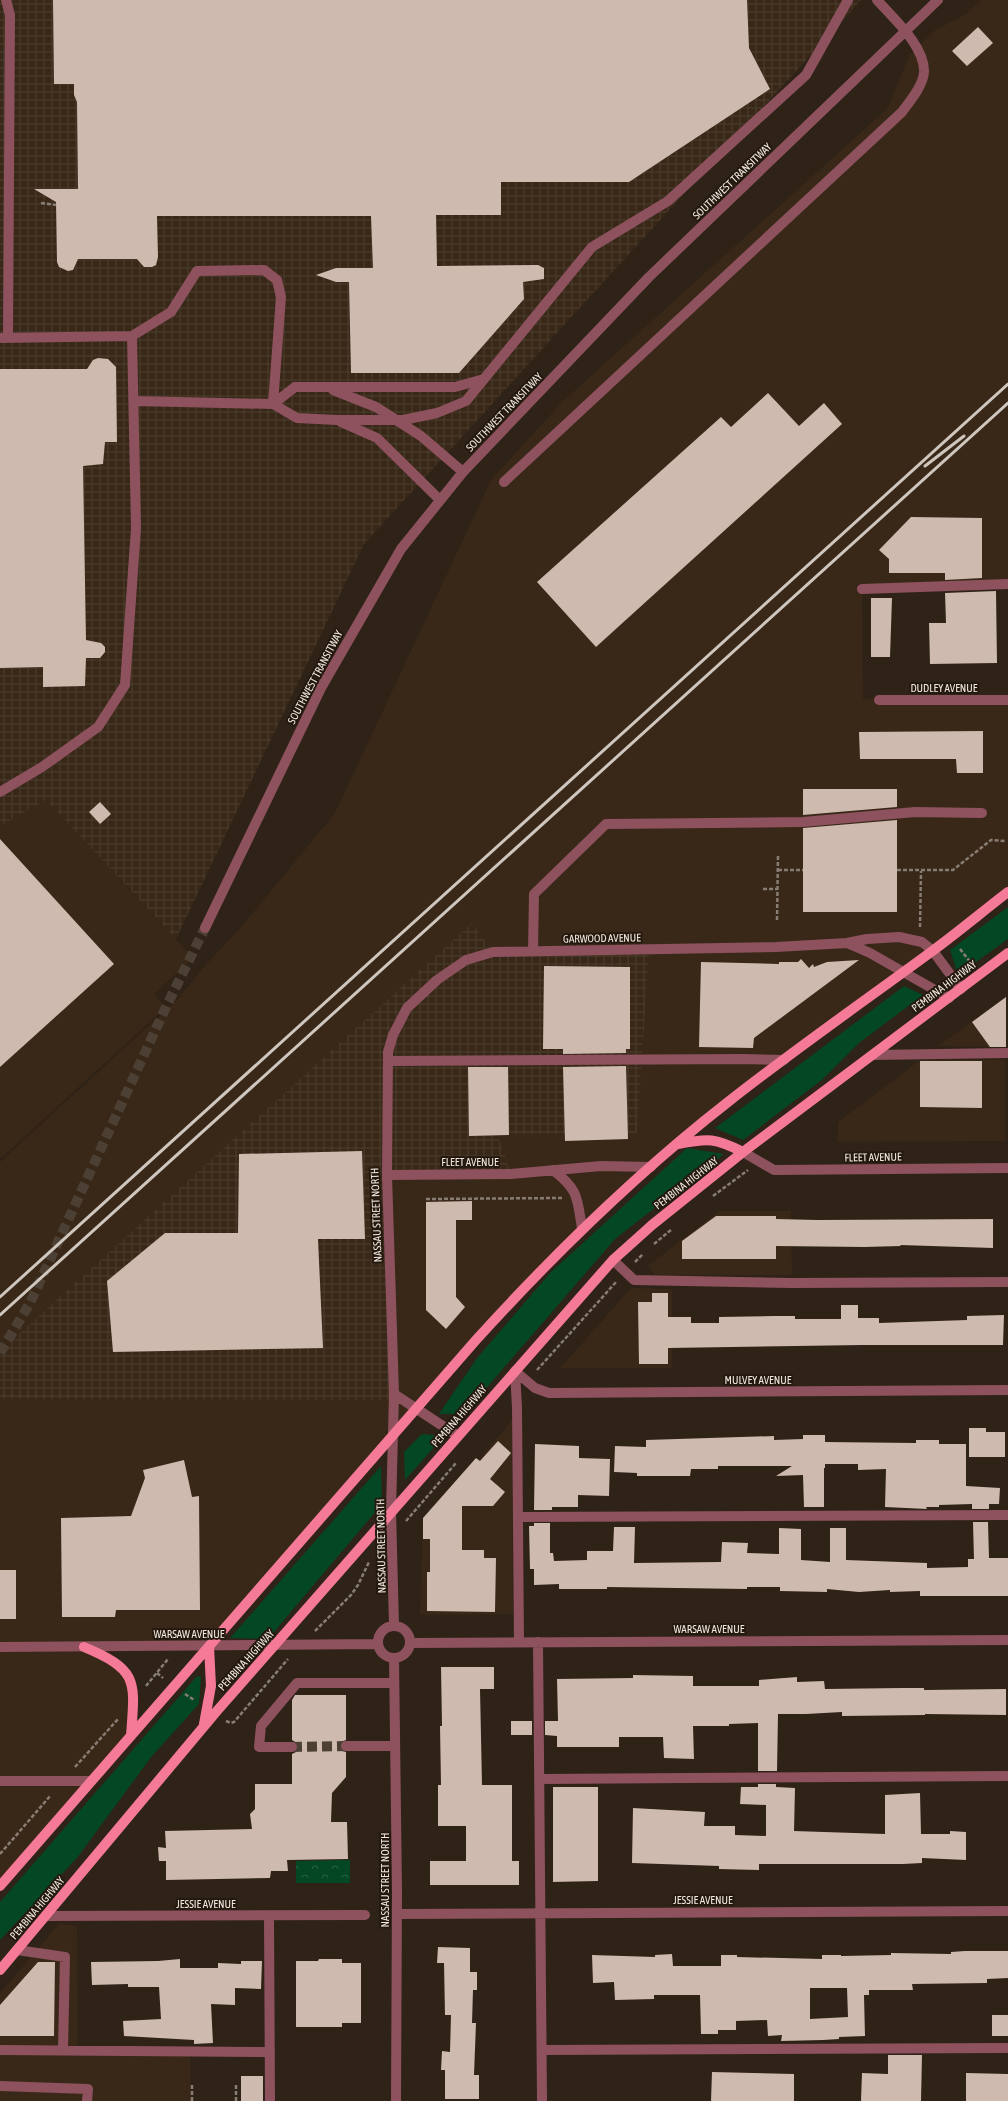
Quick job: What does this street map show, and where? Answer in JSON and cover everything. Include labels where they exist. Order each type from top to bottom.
[{"type":"main road","points":[[0,1886],[394,1433],[508,1305],[582,1228],[675,1145],[728,1101],[904,972],[1008,892]]},
{"type":"main road","name":"PEMBINA HIGHWAY","points":[[0,1970],[204,1726],[212,1709],[274,1646],[613,1260],[652,1225],[743,1152],[1008,954]]},
{"type":"main road","points":[[675,1145],[703,1139],[721,1141],[743,1152]]},
{"type":"main road","points":[[209,1646],[212,1709]]},
{"type":"main road","points":[[84,1647],[109,1657],[126,1672],[134,1692],[131,1736]]},
{"type":"street","points":[[6,0],[10,15],[4,264],[4,338],[132,336],[171,312],[197,271],[264,270],[277,280],[281,297],[273,404]]},
{"type":"street","points":[[134,401],[273,404],[297,418],[396,420],[437,413],[466,401],[592,247],[668,201],[806,75],[848,0]]},
{"type":"street","points":[[504,482],[902,112],[916,94],[924,72],[920,56],[913,41],[877,0]]},
{"type":"street","name":"SOUTHWEST TRANSITWAY","points":[[205,928],[321,688],[401,549],[464,472],[648,278],[904,30],[938,0]]},
{"type":"street","points":[[0,792],[42,767],[98,727],[125,685],[136,528],[132,336]]},
{"type":"street","points":[[273,404],[295,387],[455,387],[484,379]]},
{"type":"street","points":[[328,388],[376,407],[421,436],[464,472]]},
{"type":"street","points":[[338,420],[377,438],[440,500]]},
{"type":"street","points":[[862,589],[1008,584]]},
{"type":"street","name":"DUDLEY AVENUE","points":[[879,700],[1008,700]]},
{"type":"street","points":[[533,951],[534,894],[606,824],[803,822],[915,812],[982,813]]},
{"type":"street","name":"GARWOOD AVENUE","points":[[393,1035],[407,1008],[437,980],[466,960],[493,952],[776,947],[848,943],[866,939],[900,937],[922,942],[933,950],[961,989]]},
{"type":"street","name":"GARWOOD AVENUE","points":[[848,943],[857,946],[949,998]]},
{"type":"street","name":"NASSAU STREET NORTH","points":[[393,1035],[388,1061],[386,1175],[394,1394],[392,1511],[394,1625]]},
{"type":"street","points":[[873,1055],[1008,1053]]},
{"type":"street","points":[[388,1061],[784,1060]]},
{"type":"street","name":"FLEET AVENUE","points":[[743,1152],[774,1170],[1008,1168]]},
{"type":"street","name":"FLEET AVENUE","points":[[386,1175],[510,1174],[601,1166],[651,1167]]},
{"type":"street","points":[[553,1170],[565,1179],[574,1191],[577,1197],[582,1228]]},
{"type":"street","points":[[613,1260],[634,1280],[1008,1282]]},
{"type":"street","points":[[515,1371],[519,1642]]},
{"type":"street","name":"MULVEY AVENUE","points":[[515,1371],[535,1388],[549,1393],[1008,1390]]},
{"type":"street","points":[[394,1394],[458,1436]]},
{"type":"street","points":[[518,1517],[1008,1516]]},
{"type":"street","points":[[394,1625],[404,1628],[407,1632],[410,1643],[407,1652],[394,1658],[381,1652],[378,1639],[383,1629],[394,1625]]},
{"type":"street","name":"WARSAW AVENUE","points":[[410,1643],[1008,1640]]},
{"type":"street","points":[[538,1642],[542,1913],[542,2101]]},
{"type":"street","name":"WARSAW AVENUE","points":[[0,1647],[300,1646],[378,1644]]},
{"type":"street","name":"NASSAU STREET NORTH","points":[[394,1658],[397,1914],[396,2101]]},
{"type":"street","points":[[292,1747],[259,1747],[262,1726],[297,1683],[394,1683]]},
{"type":"street","points":[[346,1746],[395,1746]]},
{"type":"street","points":[[539,1779],[1008,1776]]},
{"type":"street","points":[[0,1781],[91,1781]]},
{"type":"street","name":"JESSIE AVENUE","points":[[397,1914],[1008,1911]]},
{"type":"street","name":"JESSIE AVENUE","points":[[46,1916],[365,1915]]},
{"type":"street","points":[[270,1916],[270,2101]]},
{"type":"street","points":[[17,1950],[65,1957],[63,2050]]},
{"type":"street","points":[[543,2050],[1008,2048]]},
{"type":"street","points":[[0,2050],[270,2052]]},
{"type":"street","points":[[0,2086],[88,2089],[87,2101]]},
{"type":"path","points":[[41,203],[56,205]]},
{"type":"path","points":[[897,870],[953,870],[992,840],[1006,840]]},
{"type":"path","points":[[777,920],[778,855]]},
{"type":"path","points":[[778,870],[803,870]]},
{"type":"path","points":[[920,927],[921,870]]},
{"type":"path","points":[[764,890],[778,889]]},
{"type":"path","points":[[960,949],[972,965]]},
{"type":"path","points":[[426,1199],[567,1198]]},
{"type":"path","points":[[0,1854],[157,1673],[190,1697],[212,1709],[227,1722],[231,1723],[234,1722],[300,1646]]},
{"type":"path","points":[[192,2085],[192,2101]]},
{"type":"path","points":[[236,2085],[236,2101]]},
{"type":"shaded area","points":[[0,0],[861,0],[364,544],[176,939],[46,800],[0,826]]},
{"type":"shaded area","points":[[981,0],[1008,0],[1008,584],[862,589],[863,699],[1008,700],[1008,892],[728,1101],[576,1234],[209,1646],[85,1647],[126,1672],[131,1736],[0,1886],[0,1399],[388,1400],[387,1175],[510,1174],[497,1135],[493,952],[472,924],[0,1351],[0,1162],[177,1000],[203,968],[242,926],[335,813],[491,480],[562,402],[888,108],[909,56],[934,31],[966,14]]},
{"type":"shaded area","points":[[46,800],[193,958],[154,994],[166,1007],[0,1159],[0,826]]},
{"type":"shaded area","points":[[472,923],[493,952],[649,949],[637,1133],[498,1135],[511,1174],[387,1175],[394,1394],[388,1400],[0,1399],[0,1351]]},
{"type":"shaded area","points":[[999,1002],[1006,1006],[1006,1047],[938,1046]]},
{"type":"shaded area","points":[[920,1060],[1005,1060],[1005,1141],[838,1142],[838,1122]]},
{"type":"shaded area","points":[[719,1211],[791,1211],[792,1275],[655,1275],[648,1266]]},
{"type":"shaded area","points":[[631,1288],[672,1289],[672,1368],[560,1368]]},
{"type":"shaded area","points":[[512,1420],[513,1614],[420,1615],[423,1526]]},
{"type":"shaded area","points":[[59,1924],[77,1926],[78,2050],[190,2051],[191,2101],[0,2101],[0,1993]]},
{"type":"green space","points":[[1008,907],[1008,939],[958,975],[950,950]]},
{"type":"green space","points":[[904,986],[923,995],[859,1043],[823,1079],[743,1140],[715,1128]]},
{"type":"green space","points":[[687,1148],[724,1154],[615,1239],[464,1414],[439,1414],[477,1358],[551,1272]]},
{"type":"green space","points":[[422,1434],[444,1436],[405,1480],[404,1452]]},
{"type":"green space","points":[[381,1466],[382,1504],[268,1639],[230,1638]]},
{"type":"green space","points":[[197,1676],[201,1677],[199,1704],[152,1756],[77,1858],[0,1940],[0,1902]]},
{"type":"green space","points":[[350,1860],[350,1883],[296,1883],[296,1861]]},
{"type":"building","points":[[53,0],[747,0],[749,48],[770,89],[629,182],[501,182],[501,215],[436,215],[437,266],[538,265],[544,268],[544,279],[523,282],[524,299],[459,373],[351,373],[349,282],[336,282],[316,275],[336,268],[373,268],[371,216],[157,216],[158,257],[156,265],[152,267],[144,267],[137,259],[78,259],[73,270],[68,271],[59,267],[57,262],[56,202],[34,189],[78,189],[77,102],[74,95],[74,84],[54,84]]},
{"type":"building","points":[[978,27],[993,43],[967,66],[952,51]]},
{"type":"building","points":[[98,358],[108,359],[116,367],[117,442],[105,442],[103,464],[83,466],[86,640],[101,643],[105,647],[105,652],[100,658],[86,658],[85,686],[43,687],[43,667],[0,668],[0,369],[87,369],[93,360]]},
{"type":"building","points":[[768,393],[799,426],[824,403],[842,424],[596,647],[537,582],[721,417],[731,427]]},
{"type":"building","points":[[911,517],[982,518],[982,578],[945,580],[945,573],[889,573],[889,559],[879,550]]},
{"type":"building","points":[[996,591],[997,663],[930,664],[929,623],[946,623],[945,593]]},
{"type":"building","points":[[871,598],[892,598],[890,657],[871,657]]},
{"type":"building","points":[[983,731],[983,773],[957,773],[956,759],[860,759],[859,732]]},
{"type":"building","points":[[803,789],[897,789],[897,807],[803,815]]},
{"type":"building","points":[[100,802],[111,814],[100,824],[89,812]]},
{"type":"building","points":[[897,820],[897,912],[803,912],[803,828]]},
{"type":"building","points":[[0,839],[114,964],[0,1067]]},
{"type":"building","points":[[801,959],[809,968],[813,964],[814,967],[827,962],[859,960],[754,1038],[753,1048],[699,1047],[701,962],[779,964],[779,962],[798,962]]},
{"type":"building","points":[[544,966],[630,967],[630,1049],[626,1049],[626,1053],[563,1054],[563,1049],[543,1049]]},
{"type":"building","points":[[1006,997],[1006,1047],[990,1047],[972,1022]]},
{"type":"building","points":[[920,1061],[982,1061],[982,1108],[920,1107]]},
{"type":"building","points":[[626,1066],[628,1139],[565,1141],[563,1067]]},
{"type":"building","points":[[468,1067],[508,1067],[509,1135],[469,1136]]},
{"type":"building","points":[[362,1151],[365,1239],[318,1239],[323,1348],[113,1352],[107,1281],[165,1233],[238,1233],[239,1154]]},
{"type":"building","points":[[472,1201],[472,1220],[456,1220],[456,1297],[465,1307],[446,1329],[426,1310],[426,1202]]},
{"type":"building","points":[[716,1216],[776,1216],[776,1219],[817,1220],[993,1219],[993,1248],[900,1245],[901,1246],[864,1247],[776,1246],[776,1259],[682,1259],[682,1241]]},
{"type":"building","points":[[652,1293],[668,1293],[668,1317],[691,1317],[691,1323],[719,1323],[719,1317],[795,1316],[795,1319],[841,1319],[841,1305],[858,1305],[858,1318],[879,1318],[879,1323],[967,1320],[967,1316],[1004,1315],[1003,1345],[862,1345],[668,1348],[668,1364],[639,1364],[638,1302],[652,1302]]},
{"type":"building","points":[[969,1428],[986,1428],[986,1432],[1005,1432],[1005,1457],[969,1457]]},
{"type":"building","points":[[803,1435],[825,1435],[825,1442],[916,1443],[916,1440],[939,1440],[939,1444],[966,1444],[966,1486],[1000,1488],[999,1504],[989,1504],[989,1509],[972,1509],[972,1504],[939,1505],[939,1507],[926,1507],[927,1509],[885,1507],[886,1469],[858,1470],[858,1464],[825,1464],[824,1507],[804,1507],[803,1475],[776,1476],[792,1466],[718,1466],[718,1469],[691,1469],[690,1476],[637,1476],[637,1473],[614,1472],[615,1446],[646,1447],[646,1440],[774,1436],[774,1440],[803,1439]]},
{"type":"building","points":[[498,1441],[511,1453],[490,1479],[505,1492],[493,1506],[462,1506],[462,1550],[484,1550],[484,1558],[496,1558],[495,1612],[427,1611],[427,1572],[430,1572],[430,1539],[423,1539],[423,1518],[476,1458],[480,1461]]},
{"type":"building","points":[[535,1444],[579,1446],[579,1458],[610,1459],[609,1496],[578,1495],[578,1507],[552,1507],[552,1510],[534,1510]]},
{"type":"building","points":[[184,1460],[192,1497],[199,1496],[200,1610],[116,1610],[115,1617],[62,1617],[61,1518],[131,1516],[145,1478],[143,1470]]},
{"type":"building","points":[[973,1522],[988,1522],[989,1558],[1008,1558],[1008,1596],[920,1596],[920,1591],[890,1592],[890,1590],[859,1592],[827,1589],[827,1592],[780,1591],[780,1587],[747,1587],[747,1589],[607,1587],[607,1589],[559,1589],[559,1584],[534,1585],[534,1569],[530,1569],[529,1526],[534,1526],[534,1523],[550,1523],[550,1553],[553,1553],[554,1561],[587,1560],[587,1551],[613,1551],[614,1527],[635,1527],[634,1563],[721,1562],[722,1542],[748,1543],[747,1553],[779,1554],[779,1528],[801,1529],[801,1560],[830,1562],[830,1528],[846,1528],[846,1560],[927,1563],[927,1568],[968,1567],[968,1559],[974,1559]]},
{"type":"building","points":[[0,1570],[16,1570],[16,1619],[0,1619]]},
{"type":"building","points":[[441,1667],[494,1667],[494,1689],[480,1689],[482,1785],[512,1785],[512,1861],[519,1861],[519,1885],[430,1885],[430,1861],[466,1861],[466,1826],[438,1826],[438,1785],[441,1785]]},
{"type":"building","points":[[633,1675],[693,1676],[693,1686],[759,1686],[759,1680],[797,1677],[797,1682],[824,1681],[825,1689],[1006,1689],[1006,1715],[925,1714],[842,1716],[842,1712],[778,1714],[777,1771],[758,1771],[758,1723],[729,1724],[729,1726],[693,1726],[694,1759],[664,1758],[663,1737],[619,1737],[619,1747],[557,1747],[557,1736],[545,1735],[545,1721],[558,1721],[557,1679],[633,1678]]},
{"type":"building","points":[[295,1695],[346,1695],[346,1740],[341,1742],[340,1746],[342,1751],[346,1752],[346,1777],[332,1793],[331,1822],[347,1822],[348,1859],[287,1860],[288,1871],[271,1871],[270,1878],[166,1880],[166,1861],[159,1861],[158,1847],[166,1848],[165,1831],[252,1829],[250,1814],[255,1809],[255,1784],[292,1784],[292,1754],[296,1752],[298,1747],[297,1743],[292,1740],[292,1700]]},
{"type":"building","points":[[511,1721],[532,1721],[532,1735],[511,1735]]},
{"type":"building","points":[[758,1784],[776,1784],[776,1787],[795,1788],[794,1831],[885,1834],[885,1795],[920,1793],[921,1834],[950,1834],[950,1831],[966,1832],[966,1860],[922,1858],[922,1863],[903,1864],[759,1864],[759,1870],[719,1869],[719,1866],[632,1863],[633,1808],[705,1812],[704,1826],[735,1826],[735,1835],[766,1836],[766,1805],[740,1804],[741,1787],[758,1787]]},
{"type":"building","points":[[553,1787],[598,1787],[598,1881],[553,1882]]},
{"type":"building","points":[[438,1947],[470,1948],[470,1972],[477,1972],[477,1990],[473,1990],[472,2023],[476,2023],[474,2075],[479,2075],[479,2099],[445,2099],[445,2070],[441,2070],[442,2051],[450,2052],[451,2015],[445,2015],[444,1963],[437,1963]]},
{"type":"building","points":[[1008,1951],[1008,1978],[987,1979],[987,1983],[912,1984],[913,1990],[869,1990],[869,1995],[864,1995],[865,2036],[839,2037],[839,2039],[781,2041],[782,2035],[768,2036],[767,2020],[736,2021],[736,2030],[718,2030],[718,2034],[701,2034],[700,1995],[654,1995],[654,1999],[615,2000],[614,1982],[593,1983],[592,1955],[655,1957],[655,1955],[672,1954],[673,1966],[721,1966],[721,1955],[737,1955],[737,1957],[822,1959],[822,1955],[891,1955],[891,1953],[951,1954],[951,1952]],"holes":[[[810,1988],[847,1988],[848,2017],[810,2019]]]},
{"type":"building","points":[[180,1959],[180,1968],[218,1968],[218,1963],[241,1964],[241,1961],[262,1961],[261,1989],[235,1988],[235,2005],[211,2004],[213,2043],[194,2044],[194,2040],[124,2036],[123,2021],[161,2019],[159,1987],[128,1987],[128,1984],[92,1985],[91,1962],[158,1961]]},
{"type":"building","points":[[319,1959],[342,1959],[342,1963],[361,1963],[361,2023],[342,2023],[342,2027],[296,2027],[296,1961],[318,1961]]},
{"type":"building","points":[[38,1962],[55,1962],[54,2036],[0,2036],[0,2005]]},
{"type":"building","points":[[992,2015],[1008,2015],[1008,2036],[992,2036]]},
{"type":"building","points":[[888,2055],[922,2055],[921,2101],[861,2101],[862,2073],[888,2074]]},
{"type":"building","points":[[712,2072],[794,2074],[794,2101],[711,2101]]},
{"type":"building","points":[[966,2073],[1008,2074],[1008,2101],[966,2101]]},
{"type":"building","points":[[241,2076],[263,2076],[263,2101],[241,2101]]},
{"type":"tunnel","points":[[0,1353],[30,1303],[166,1007],[205,928]]},
{"type":"tunnel","points":[[292,1747],[346,1746]]},
{"type":"railway","points":[[0,1297],[1008,384]]},
{"type":"railway","points":[[0,1315],[1008,403]]},
{"type":"railway","points":[[925,466],[964,436]]}]
